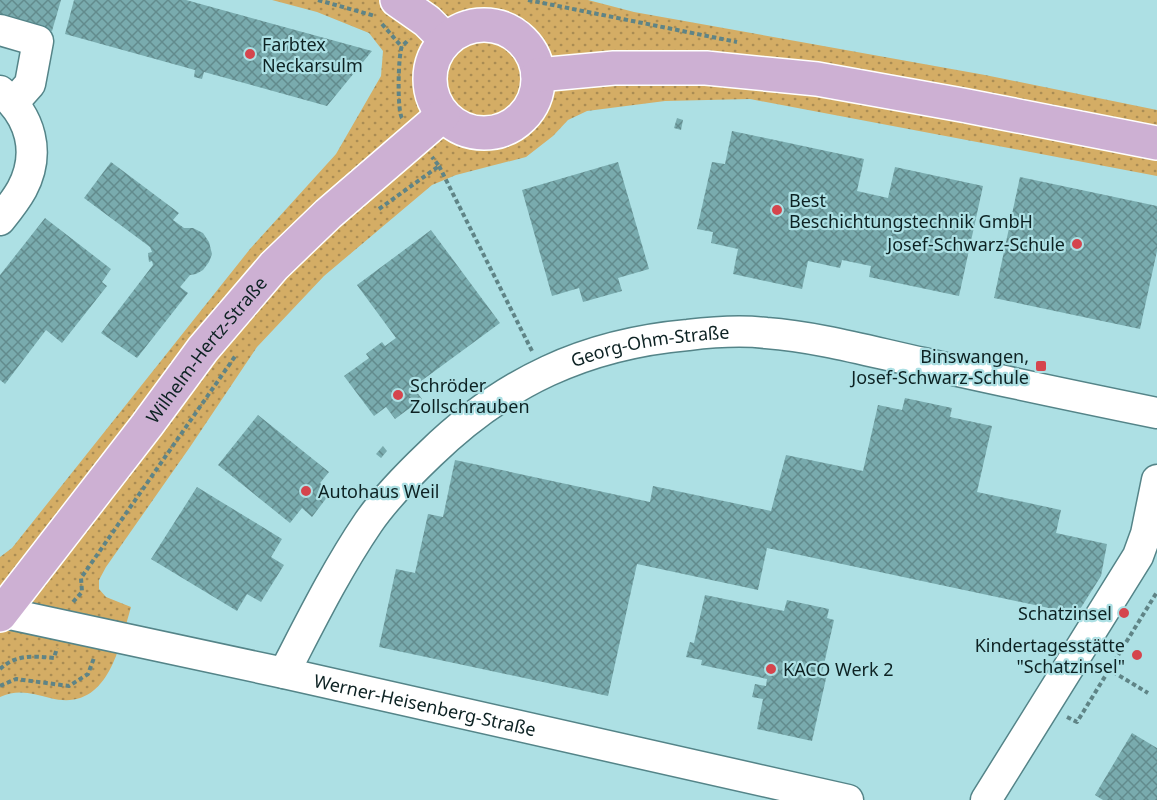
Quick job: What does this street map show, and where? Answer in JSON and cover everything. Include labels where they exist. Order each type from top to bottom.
[{"type":"main road","points":[[397,0],[436,30],[455,33],[470,26],[489,25],[509,31],[520,39],[528,48],[536,64],[537,89],[529,108],[513,124],[499,131],[482,133],[455,125],[443,115],[435,104],[430,88],[430,70],[436,53],[436,30]]},
{"type":"main road","points":[[538,75],[614,68],[706,68],[817,79],[1157,143]]},
{"type":"main road","name":"Wilhelm-Hertz-Straße","points":[[1,613],[236,309],[274,266],[328,214],[443,115]]},
{"type":"street","points":[[0,30],[38,41],[30,84],[7,97],[26,122],[33,147],[29,173],[22,190],[0,220]]},
{"type":"street","name":"Georg-Ohm-Straße","points":[[284,673],[368,523],[409,474],[450,434],[492,401],[542,372],[602,349],[656,337],[708,333],[765,333],[830,343],[1157,413]]},
{"type":"street","points":[[986,800],[1137,556],[1146,534],[1157,480]]},
{"type":"street","name":"Werner-Heisenberg-Straße","points":[[1,613],[284,673],[848,800]]},
{"type":"path","points":[[318,0],[375,16],[402,46],[398,113],[439,166],[542,372]]},
{"type":"path","points":[[402,46],[436,30]]},
{"type":"path","points":[[377,210],[439,166]]},
{"type":"path","points":[[0,669],[12,660],[28,656],[54,658],[73,602],[82,592],[81,578],[237,354]]},
{"type":"path","points":[[0,686],[16,679],[69,686],[88,674],[98,646],[99,634]]},
{"type":"path","points":[[1079,651],[1148,693]]},
{"type":"shaded area","points":[[272,0],[588,0],[634,12],[985,75],[1157,110],[1157,176],[750,99],[665,101],[587,111],[568,120],[553,136],[526,157],[456,175],[432,185],[324,276],[257,347],[106,567],[99,580],[99,589],[106,597],[131,607],[115,658],[108,674],[98,687],[85,696],[70,700],[25,693],[12,693],[0,697],[0,557],[12,548],[250,249],[336,154],[381,76],[383,51],[369,33],[317,12]]},
{"type":"building","points":[[0,0],[61,0],[52,31],[0,17]]},
{"type":"building","points":[[74,0],[186,0],[372,51],[327,106],[204,72],[202,79],[194,77],[195,70],[65,34]]},
{"type":"building","points":[[677,118],[683,120],[681,130],[674,128]]},
{"type":"building","points":[[732,131],[864,159],[857,191],[888,198],[895,167],[983,186],[959,296],[869,277],[871,266],[842,260],[840,268],[808,261],[802,289],[733,274],[738,249],[711,243],[713,232],[697,229],[712,162],[725,164]]},
{"type":"building","points":[[111,162],[179,213],[173,220],[184,228],[193,228],[203,233],[209,242],[212,254],[203,270],[190,275],[180,287],[188,293],[137,358],[101,333],[153,265],[152,261],[149,262],[148,253],[152,252],[150,247],[84,198]]},
{"type":"building","points":[[618,162],[649,269],[618,278],[622,291],[583,302],[579,288],[552,296],[522,190]]},
{"type":"building","name":"Josef-Schwarz-Schule","points":[[1020,177],[1157,206],[1157,251],[1140,329],[994,298]]},
{"type":"building","points":[[45,218],[111,269],[102,282],[107,286],[62,343],[46,330],[5,384],[0,380],[0,275]]},
{"type":"building","points":[[431,230],[500,323],[413,387],[422,399],[395,419],[386,407],[374,416],[344,376],[369,358],[366,354],[382,342],[385,346],[396,338],[357,285]]},
{"type":"building","points":[[905,398],[952,408],[950,417],[992,426],[977,492],[1061,510],[1056,533],[1107,544],[1101,576],[1077,614],[767,548],[758,590],[637,564],[608,696],[379,647],[396,569],[415,573],[428,514],[443,517],[455,460],[650,502],[653,486],[771,511],[786,455],[863,471],[878,405],[902,410]]},
{"type":"building","points":[[258,415],[329,472],[320,483],[331,492],[312,517],[302,508],[290,523],[218,465]]},
{"type":"building","points":[[383,446],[387,451],[381,458],[376,454]]},
{"type":"building","points":[[197,487],[282,539],[271,557],[284,565],[261,602],[247,594],[237,611],[151,559]]},
{"type":"building","name":"KACO Werk 2","points":[[705,595],[784,611],[787,600],[829,609],[827,618],[834,620],[822,673],[827,674],[812,741],[757,729],[763,699],[752,697],[755,684],[766,686],[767,679],[701,665],[702,660],[686,657],[690,642],[694,643]]},
{"type":"building","points":[[1132,733],[1157,748],[1157,800],[1103,800],[1095,795]]},
{"type":"place","name":"Farbtex Neckarsulm","points":[[250,54]]},
{"type":"place","name":"Best Beschichtungstechnik GmbH","points":[[777,210]]},
{"type":"place","name":"Josef-Schwarz-Schule","points":[[1077,244]]},
{"type":"place","name":"Binswangen, Josef-Schwarz-Schule","points":[[1041,366]]},
{"type":"place","name":"Schröder Zollschrauben","points":[[398,395]]},
{"type":"place","name":"Autohaus Weil","points":[[306,491]]},
{"type":"place","name":"Schatzinsel","points":[[1124,613]]},
{"type":"place","name":"Kindertagesstätte \"Schatzinsel\"","points":[[1137,655]]},
{"type":"place","name":"KACO Werk 2","points":[[771,669]]}]
